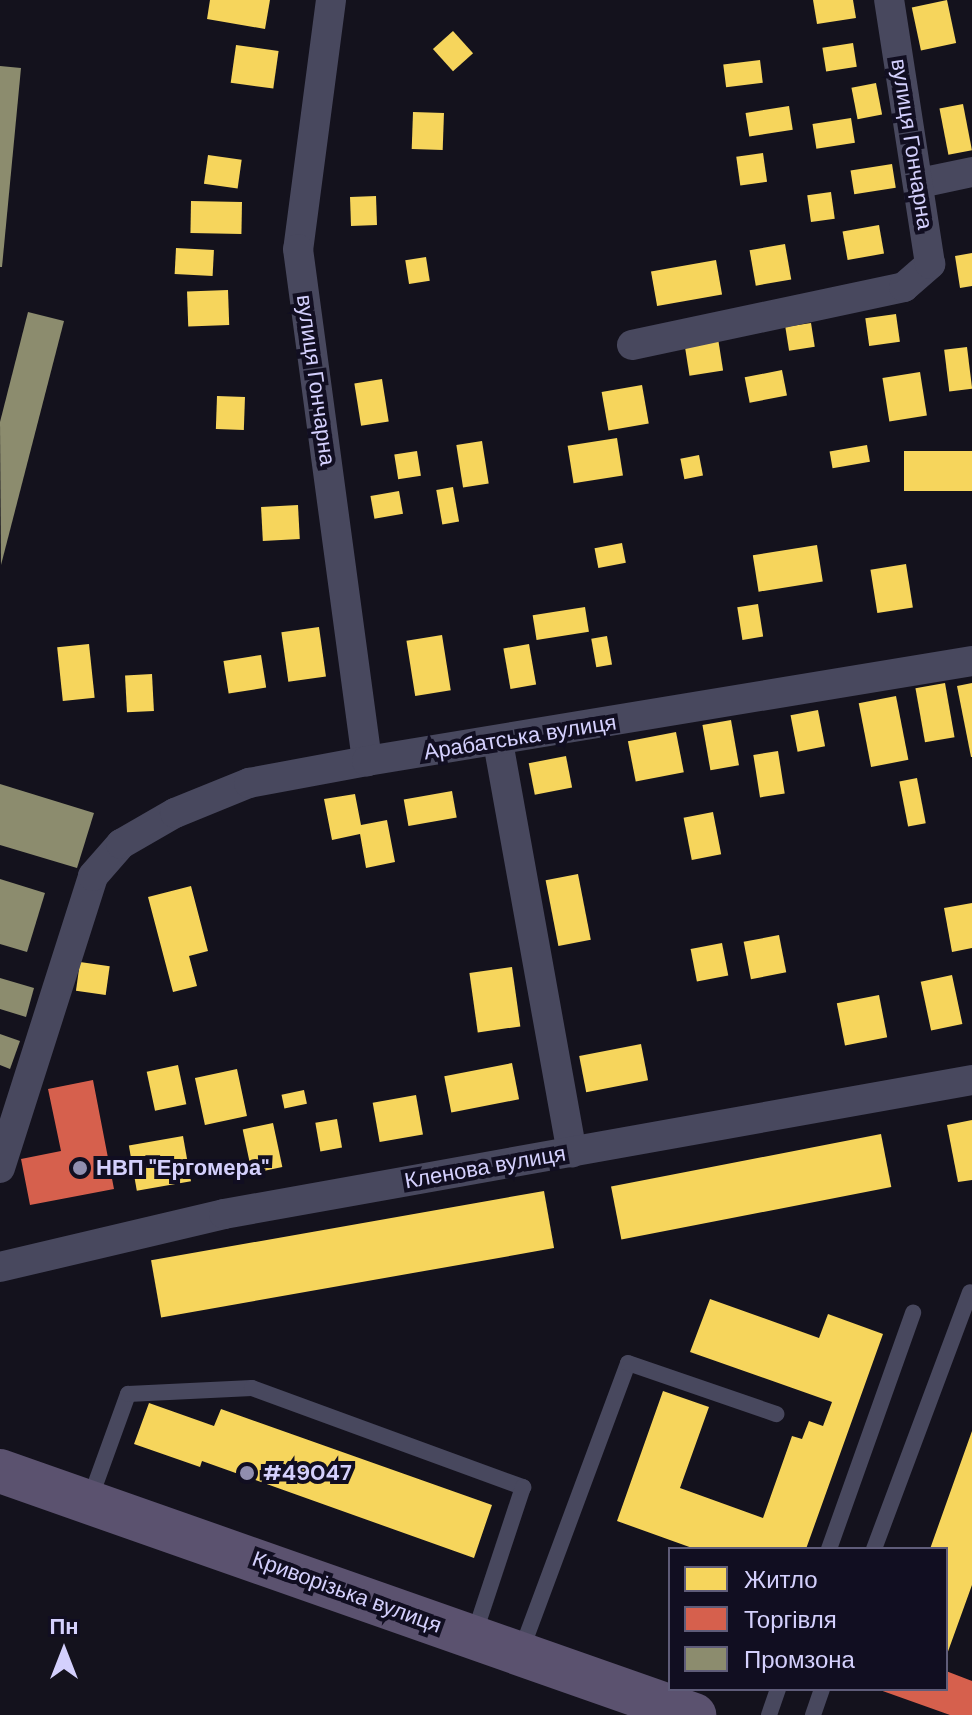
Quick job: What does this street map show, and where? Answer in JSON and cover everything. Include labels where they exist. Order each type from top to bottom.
[{"type":"main road","name":"Криворізька вулиця","points":[[0,1471],[694,1715]]},
{"type":"street","name":"вулиця Гончарна","points":[[331,0],[298,249],[367,761]]},
{"type":"street","name":"вулиця Гончарна","points":[[632,345],[904,287],[930,264],[920,183],[889,0]]},
{"type":"street","points":[[920,183],[972,172]]},
{"type":"street","name":"Арабатська вулиця","points":[[0,1168],[93,876],[121,844],[175,813],[249,783],[972,661]]},
{"type":"street","points":[[498,742],[572,1152]]},
{"type":"street","name":"Кленова вулиця","points":[[0,1267],[224,1214],[972,1080]]},
{"type":"lane","points":[[875,1547],[970,1292]]},
{"type":"lane","points":[[830,1547],[913,1313]]},
{"type":"lane","points":[[520,1653],[628,1363],[776,1414]]},
{"type":"lane","points":[[89,1501],[128,1394],[252,1388],[523,1487],[474,1637]]},
{"type":"lane","points":[[769,1715],[777,1691]]},
{"type":"lane","points":[[813,1715],[821,1691]]},
{"type":"building: Житло","points":[[210,0],[270,0],[265,29],[207,19]]},
{"type":"building: Житло","points":[[813,0],[853,0],[856,18],[817,24]]},
{"type":"building: Житло","points":[[947,0],[956,43],[921,51],[912,7]]},
{"type":"building: Житло","points":[[453,31],[473,53],[453,71],[433,49]]},
{"type":"building: Житло","points":[[853,43],[857,67],[826,72],[822,48]]},
{"type":"building: Житло","points":[[236,45],[279,51],[273,89],[231,83]]},
{"type":"building: Житло","points":[[760,60],[763,83],[726,87],[723,65]]},
{"type":"building: Житло","points":[[876,83],[882,114],[858,119],[851,88]]},
{"type":"building: Житло","points":[[963,104],[972,150],[948,155],[939,109]]},
{"type":"building: Житло","points":[[789,106],[793,130],[749,137],[746,113]]},
{"type":"building: Житло","points":[[413,112],[444,113],[443,150],[412,149]]},
{"type":"building: Житло","points":[[851,118],[855,143],[816,149],[812,124]]},
{"type":"building: Житло","points":[[763,153],[767,182],[740,185],[736,157]]},
{"type":"building: Житло","points":[[208,155],[242,160],[238,188],[204,184]]},
{"type":"building: Житло","points":[[892,164],[896,188],[854,194],[851,171]]},
{"type":"building: Житло","points":[[831,192],[835,219],[811,222],[807,195]]},
{"type":"building: Житло","points":[[376,196],[377,225],[351,226],[350,197]]},
{"type":"building: Житло","points":[[191,201],[242,202],[241,234],[190,233]]},
{"type":"building: Житло","points":[[879,225],[884,254],[848,260],[843,231]]},
{"type":"building: Житло","points":[[785,244],[791,279],[756,286],[750,250]]},
{"type":"building: Житло","points":[[176,248],[214,250],[213,276],[175,274]]},
{"type":"building: Житло","points":[[972,253],[972,286],[960,288],[955,256]]},
{"type":"building: Житло","points":[[426,257],[430,281],[409,284],[405,260]]},
{"type":"building: Житло","points":[[716,260],[722,294],[657,306],[651,271]]},
{"type":"building: Житло","points":[[228,290],[229,325],[188,326],[187,291]]},
{"type":"building: Житло","points":[[896,314],[900,342],[869,346],[865,318]]},
{"type":"building: Житло","points":[[811,323],[815,347],[789,351],[785,327]]},
{"type":"building: Житло","points":[[717,332],[723,371],[690,376],[683,337]]},
{"type":"building: Житло","points":[[967,347],[972,389],[949,391],[944,350]]},
{"type":"building: Житло","points":[[782,370],[787,396],[750,403],[745,377]]},
{"type":"building: Житло","points":[[920,372],[927,415],[889,421],[882,378]]},
{"type":"building: Житло","points":[[382,379],[389,421],[361,426],[354,383]]},
{"type":"building: Житло","points":[[642,385],[649,423],[608,431],[602,392]]},
{"type":"building: Житло","points":[[217,396],[245,397],[244,430],[216,429]]},
{"type":"building: Житло","points":[[617,438],[623,476],[574,483],[568,446]]},
{"type":"building: Житло","points":[[482,441],[489,483],[463,488],[456,445]]},
{"type":"building: Житло","points":[[867,445],[870,462],[833,468],[830,452]]},
{"type":"building: Житло","points":[[417,451],[421,476],[398,479],[394,455]]},
{"type":"building: Житло","points":[[904,451],[972,451],[972,491],[904,491]]},
{"type":"building: Житло","points":[[699,455],[703,476],[684,479],[680,459]]},
{"type":"building: Житло","points":[[453,487],[459,521],[442,524],[436,490]]},
{"type":"building: Житло","points":[[399,491],[403,514],[374,519],[370,496]]},
{"type":"building: Житло","points":[[298,505],[300,539],[263,541],[261,507]]},
{"type":"building: Житло","points":[[622,543],[626,563],[598,568],[595,548]]},
{"type":"building: Житло","points":[[817,545],[823,582],[759,592],[753,555]]},
{"type":"building: Житло","points":[[906,564],[913,607],[877,613],[870,570]]},
{"type":"building: Житло","points":[[758,604],[763,637],[742,640],[737,607]]},
{"type":"building: Житло","points":[[585,607],[589,632],[537,640],[533,615]]},
{"type":"building: Житло","points":[[319,627],[326,677],[288,682],[281,632]]},
{"type":"building: Житло","points":[[442,635],[451,690],[415,696],[406,641]]},
{"type":"building: Житло","points":[[607,636],[612,665],[596,667],[591,639]]},
{"type":"building: Житло","points":[[89,644],[95,698],[63,701],[57,647]]},
{"type":"building: Житло","points":[[529,644],[536,684],[511,689],[503,649]]},
{"type":"building: Житло","points":[[261,655],[266,688],[229,694],[223,661]]},
{"type":"building: Житло","points":[[152,674],[154,711],[127,712],[125,675]]},
{"type":"building: Житло","points":[[945,683],[955,737],[925,742],[915,688]]},
{"type":"building: Житло","points":[[972,683],[972,757],[971,757],[957,686]]},
{"type":"building: Житло","points":[[896,696],[908,760],[871,767],[859,703]]},
{"type":"building: Житло","points":[[818,710],[825,746],[798,752],[791,715]]},
{"type":"building: Житло","points":[[731,720],[739,765],[710,770],[702,725]]},
{"type":"building: Житло","points":[[676,732],[684,772],[636,782],[628,741]]},
{"type":"building: Житло","points":[[778,751],[785,793],[760,797],[753,755]]},
{"type":"building: Житло","points":[[566,756],[572,787],[535,795],[529,763]]},
{"type":"building: Житло","points":[[917,778],[926,823],[908,827],[899,781]]},
{"type":"building: Житло","points":[[452,791],[457,818],[408,826],[404,800]]},
{"type":"building: Житло","points":[[355,794],[361,825],[387,820],[395,862],[366,868],[360,834],[332,840],[324,799]]},
{"type":"building: Житло","points":[[713,812],[721,854],[692,860],[684,818]]},
{"type":"building: Житло","points":[[578,874],[591,940],[558,946],[546,880]]},
{"type":"building: Житло","points":[[191,886],[208,951],[189,956],[197,986],[173,992],[148,897]]},
{"type":"building: Житло","points":[[972,903],[972,948],[952,952],[944,908]]},
{"type":"building: Житло","points":[[779,935],[786,972],[751,979],[744,942]]},
{"type":"building: Житло","points":[[722,943],[728,975],[697,981],[691,949]]},
{"type":"building: Житло","points":[[80,962],[110,966],[106,995],[76,991]]},
{"type":"building: Житло","points":[[512,967],[520,1026],[478,1032],[469,973]]},
{"type":"building: Житло","points":[[952,975],[962,1024],[931,1031],[921,982]]},
{"type":"building: Житло","points":[[879,995],[887,1037],[845,1045],[837,1003]]},
{"type":"building: Житло","points":[[641,1044],[648,1080],[586,1092],[579,1056]]},
{"type":"building: Житло","points":[[512,1063],[519,1099],[451,1112],[444,1076]]},
{"type":"building: Житло","points":[[178,1065],[186,1104],[155,1111],[147,1072]]},
{"type":"building: Житло","points":[[237,1069],[247,1116],[205,1125],[195,1078]]},
{"type":"building: Житло","points":[[304,1090],[307,1104],[284,1108],[282,1095]]},
{"type":"building: Житло","points":[[416,1095],[423,1134],[380,1142],[373,1103]]},
{"type":"building: Житло","points":[[337,1119],[342,1148],[320,1151],[315,1123]]},
{"type":"building: Житло","points":[[972,1120],[972,1180],[958,1182],[947,1125]]},
{"type":"building: Житло","points":[[273,1123],[282,1167],[252,1173],[243,1129]]},
{"type":"building: Житло","points":[[881,1134],[891,1187],[621,1239],[611,1186]]},
{"type":"building: Житло","points":[[183,1136],[191,1181],[137,1191],[129,1146]]},
{"type":"building: Житло","points":[[544,1191],[554,1248],[161,1317],[151,1260]]},
{"type":"building: Житло","points":[[710,1299],[819,1338],[828,1314],[883,1334],[807,1547],[689,1547],[617,1521],[663,1391],[709,1407],[680,1488],[763,1518],[792,1436],[802,1439],[809,1421],[823,1426],[832,1402],[690,1352]]},
{"type":"building: Житло","points":[[149,1403],[214,1426],[221,1409],[492,1505],[474,1558],[202,1461],[200,1467],[134,1444]]},
{"type":"building: Житло","points":[[972,1431],[972,1585],[948,1651],[948,1547],[931,1547]]},
{"type":"building: Торгівля","points":[[93,1080],[114,1189],[30,1205],[21,1159],[61,1151],[48,1089]]},
{"type":"building: Торгівля","points":[[948,1672],[972,1681],[972,1715],[950,1715],[883,1691],[948,1691]]},
{"type":"building: Промзона","points":[[0,66],[21,68],[2,267],[0,267]]},
{"type":"building: Промзона","points":[[28,312],[64,321],[1,565],[0,422]]},
{"type":"building: Промзона","points":[[0,784],[94,813],[77,868],[0,845]]},
{"type":"building: Промзона","points":[[0,879],[45,893],[27,952],[0,944]]},
{"type":"building: Промзона","points":[[0,978],[34,988],[26,1017],[0,1009]]},
{"type":"building: Промзона","points":[[0,1034],[20,1041],[10,1069],[0,1065]]},
{"type":"place","name":"НВП \"Ергомера\"","points":[[80,1168]]},
{"type":"place","name":"#49047","points":[[247,1473]]}]
